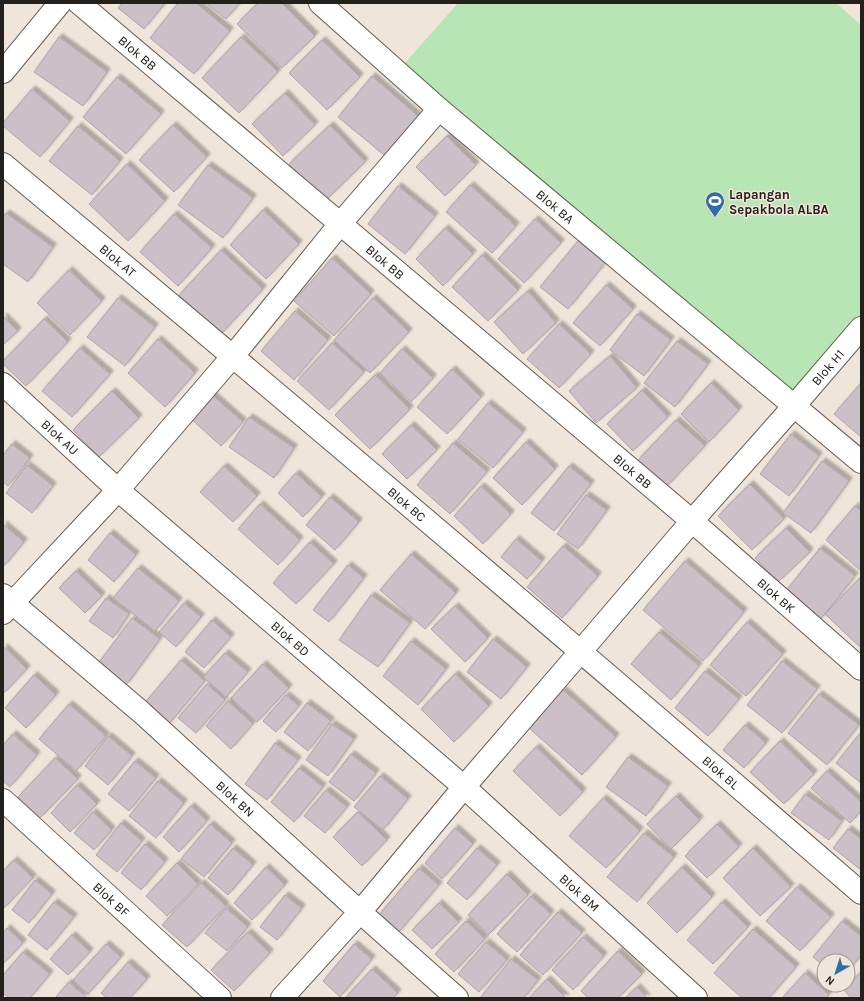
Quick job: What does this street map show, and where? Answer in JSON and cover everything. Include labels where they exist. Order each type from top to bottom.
[{"type":"street","points":[[3,72],[60,3]]},
{"type":"street","name":"Blok BB","points":[[79,3],[692,521]]},
{"type":"street","name":"Blok BA","points":[[320,3],[439,109],[861,462]]},
{"type":"street","points":[[6,604],[118,490],[233,356],[340,224],[439,109]]},
{"type":"street","name":"Blok AT","points":[[3,164],[233,356]]},
{"type":"street","name":"Blok H1","points":[[282,998],[360,912],[464,786],[692,521],[861,328]]},
{"type":"street","name":"Blok BC","points":[[233,356],[581,651]]},
{"type":"street","name":"Blok AU","points":[[3,384],[118,490]]},
{"type":"street","name":"Blok BD","points":[[118,490],[464,786]]},
{"type":"street","name":"Blok BK","points":[[692,521],[861,669]]},
{"type":"street","name":"Blok BN","points":[[6,604],[141,712],[360,912],[457,998]]},
{"type":"street","name":"Blok BL","points":[[581,651],[861,893]]},
{"type":"street","name":"Blok BM","points":[[464,786],[696,998]]},
{"type":"street","name":"Blok BF","points":[[3,800],[220,998]]},
{"type":"green space","name":"Lapangan Sepakbola ALBA","points":[[458,3],[836,3],[861,25],[861,328],[794,406],[397,72]]},
{"type":"building","points":[[122,3],[165,3],[144,29],[118,8]]},
{"type":"building","points":[[178,3],[196,3],[230,31],[194,74],[150,38]]},
{"type":"building","points":[[206,3],[240,3],[226,19]]},
{"type":"building","points":[[258,3],[282,3],[315,36],[282,68],[237,24]]},
{"type":"building","points":[[59,37],[107,72],[83,106],[34,72]]},
{"type":"building","points":[[241,37],[278,72],[239,113],[202,78]]},
{"type":"building","points":[[322,40],[360,77],[327,110],[289,73]]},
{"type":"building","points":[[372,76],[418,116],[384,155],[338,117]]},
{"type":"building","points":[[117,77],[161,114],[126,154],[83,117]]},
{"type":"building","points":[[32,89],[70,121],[40,157],[3,126],[3,123]]},
{"type":"building","points":[[285,93],[315,125],[283,156],[252,124]]},
{"type":"building","points":[[173,125],[207,157],[174,192],[139,160]]},
{"type":"building","points":[[330,125],[365,162],[324,202],[289,164]]},
{"type":"building","points":[[78,126],[120,161],[92,195],[49,161]]},
{"type":"building","points":[[447,136],[476,165],[445,196],[416,167]]},
{"type":"building","points":[[127,164],[165,201],[128,241],[89,204]]},
{"type":"building","points":[[208,165],[253,198],[223,238],[178,205]]},
{"type":"building","points":[[470,185],[516,226],[492,253],[446,212]]},
{"type":"building","points":[[398,186],[435,216],[405,254],[368,224]]},
{"type":"building","points":[[263,210],[299,244],[266,279],[230,245]]},
{"type":"building","points":[[6,213],[53,247],[28,282],[3,264],[3,217]]},
{"type":"building","points":[[174,214],[212,248],[178,286],[140,252]]},
{"type":"building","points":[[535,219],[561,243],[524,283],[498,259]]},
{"type":"building","points":[[445,228],[473,254],[443,286],[416,259]]},
{"type":"building","points":[[578,241],[605,263],[568,309],[540,287]]},
{"type":"building","points":[[221,250],[263,289],[221,334],[179,295]]},
{"type":"building","points":[[482,255],[518,290],[488,321],[452,287]]},
{"type":"building","points":[[332,258],[371,294],[334,336],[294,301]]},
{"type":"building","points":[[69,270],[102,301],[70,335],[37,303]]},
{"type":"building","points":[[606,285],[633,309],[600,346],[573,323]]},
{"type":"building","points":[[528,291],[556,323],[523,354],[494,322]]},
{"type":"building","points":[[118,298],[155,327],[125,366],[87,337]]},
{"type":"building","points":[[373,298],[409,332],[370,373],[334,340]]},
{"type":"building","points":[[295,311],[328,340],[294,380],[261,351]]},
{"type":"building","points":[[637,314],[671,340],[644,376],[610,350]]},
{"type":"building","points":[[3,316],[18,331],[3,345]]},
{"type":"building","points":[[44,319],[68,342],[26,386],[3,364],[3,361]]},
{"type":"building","points":[[559,324],[591,354],[559,388],[527,359]]},
{"type":"building","points":[[158,339],[195,373],[165,407],[128,373]]},
{"type":"building","points":[[677,341],[708,364],[675,407],[644,383]]},
{"type":"building","points":[[332,343],[364,372],[329,410],[297,381]]},
{"type":"building","points":[[80,348],[110,374],[72,417],[42,391]]},
{"type":"building","points":[[402,349],[433,378],[411,402],[380,373]]},
{"type":"building","points":[[610,356],[637,388],[596,423],[569,391]]},
{"type":"building","points":[[452,369],[481,397],[447,434],[417,407]]},
{"type":"building","points":[[375,375],[410,409],[370,449],[335,415]]},
{"type":"building","points":[[711,383],[739,410],[709,442],[681,414]]},
{"type":"building","points":[[861,383],[861,437],[834,414]]},
{"type":"building","points":[[642,390],[668,417],[633,451],[607,424]]},
{"type":"building","points":[[112,391],[139,418],[99,457],[73,430]]},
{"type":"building","points":[[210,393],[243,422],[221,446],[189,417]]},
{"type":"building","points":[[488,403],[523,432],[493,468],[458,439]]},
{"type":"building","points":[[249,417],[294,448],[274,478],[229,447]]},
{"type":"building","points":[[676,420],[705,446],[666,487],[637,461]]},
{"type":"building","points":[[411,425],[437,450],[407,479],[382,454]]},
{"type":"building","points":[[791,434],[819,456],[789,496],[760,474]]},
{"type":"building","points":[[526,442],[555,469],[522,505],[493,478]]},
{"type":"building","points":[[453,443],[487,472],[450,514],[417,485]]},
{"type":"building","points":[[12,444],[30,458],[8,486],[3,482],[3,455]]},
{"type":"building","points":[[822,461],[849,481],[811,533],[783,513]]},
{"type":"building","points":[[27,465],[53,486],[32,513],[6,493]]},
{"type":"building","points":[[224,466],[257,496],[233,522],[200,492]]},
{"type":"building","points":[[569,466],[591,484],[554,531],[531,513]]},
{"type":"building","points":[[296,473],[322,497],[303,517],[278,493]]},
{"type":"building","points":[[750,484],[784,519],[752,550],[718,516]]},
{"type":"building","points":[[481,486],[511,514],[483,544],[454,516]]},
{"type":"building","points":[[586,495],[607,510],[578,549],[557,534]]},
{"type":"building","points":[[330,497],[359,522],[335,550],[306,525]]},
{"type":"building","points":[[260,504],[300,540],[278,565],[238,529]]},
{"type":"building","points":[[855,506],[861,511],[861,571],[826,540]]},
{"type":"building","points":[[3,524],[24,542],[4,566],[3,565]]},
{"type":"building","points":[[786,528],[810,552],[778,582],[755,558]]},
{"type":"building","points":[[110,533],[136,555],[114,582],[88,560]]},
{"type":"building","points":[[516,539],[542,561],[527,579],[501,557]]},
{"type":"building","points":[[310,542],[334,564],[296,604],[273,583]]},
{"type":"building","points":[[563,546],[598,576],[562,618],[527,587]]},
{"type":"building","points":[[820,548],[855,576],[820,620],[785,592]]},
{"type":"building","points":[[411,554],[456,593],[425,629],[380,590]]},
{"type":"building","points":[[685,561],[744,612],[703,661],[643,610]]},
{"type":"building","points":[[348,565],[364,578],[329,622],[313,610]]},
{"type":"building","points":[[138,568],[179,601],[155,631],[113,598]]},
{"type":"building","points":[[76,571],[102,596],[85,613],[59,588]]},
{"type":"building","points":[[860,578],[861,579],[861,648],[825,614]]},
{"type":"building","points":[[371,595],[410,623],[378,667],[339,640]]},
{"type":"building","points":[[106,598],[129,614],[113,638],[89,621]]},
{"type":"building","points":[[184,603],[201,617],[176,647],[159,632]]},
{"type":"building","points":[[455,606],[488,638],[465,662],[431,629]]},
{"type":"building","points":[[132,618],[160,639],[126,685],[97,665]]},
{"type":"building","points":[[212,620],[231,637],[204,668],[185,652]]},
{"type":"building","points":[[747,622],[783,654],[746,696],[710,665]]},
{"type":"building","points":[[659,632],[699,666],[671,700],[631,664]]},
{"type":"building","points":[[493,639],[527,667],[501,699],[467,672]]},
{"type":"building","points":[[411,641],[446,669],[418,705],[383,676]]},
{"type":"building","points":[[4,647],[27,669],[3,694],[3,648]]},
{"type":"building","points":[[225,653],[248,672],[226,697],[203,677]]},
{"type":"building","points":[[181,660],[205,681],[167,726],[143,705]]},
{"type":"building","points":[[782,661],[817,689],[782,733],[747,705]]},
{"type":"building","points":[[263,664],[289,688],[257,722],[231,698]]},
{"type":"building","points":[[705,671],[739,699],[708,736],[675,708]]},
{"type":"building","points":[[455,674],[489,706],[454,742],[421,709]]},
{"type":"building","points":[[34,675],[56,695],[26,728],[5,708]]},
{"type":"building","points":[[207,684],[225,700],[196,733],[178,718]]},
{"type":"building","points":[[563,690],[616,737],[582,775],[529,728]]},
{"type":"building","points":[[819,694],[859,725],[827,765],[788,733]]},
{"type":"building","points":[[286,695],[299,706],[276,732],[263,721]]},
{"type":"building","points":[[228,701],[253,724],[231,749],[206,726]]},
{"type":"building","points":[[307,703],[331,721],[308,751],[284,732]]},
{"type":"building","points":[[69,704],[106,736],[76,771],[39,739]]},
{"type":"building","points":[[332,724],[354,739],[328,776],[306,760]]},
{"type":"building","points":[[745,725],[766,743],[744,768],[723,750]]},
{"type":"building","points":[[861,732],[861,783],[836,763]]},
{"type":"building","points":[[13,734],[37,755],[10,787],[3,781],[3,745]]},
{"type":"building","points":[[108,736],[132,756],[108,785],[85,766]]},
{"type":"building","points":[[780,741],[814,774],[784,804],[750,772]]},
{"type":"building","points":[[275,743],[298,760],[267,800],[245,784]]},
{"type":"building","points":[[536,747],[583,792],[560,816],[513,771]]},
{"type":"building","points":[[351,754],[376,773],[354,801],[329,782]]},
{"type":"building","points":[[628,757],[668,786],[646,816],[606,787]]},
{"type":"building","points":[[55,758],[78,779],[40,818],[18,797]]},
{"type":"building","points":[[135,761],[156,778],[129,811],[108,794]]},
{"type":"building","points":[[299,768],[323,787],[294,822],[271,802]]},
{"type":"building","points":[[827,771],[861,802],[861,811],[850,823],[811,788]]},
{"type":"building","points":[[380,776],[408,799],[383,830],[354,807]]},
{"type":"building","points":[[158,781],[184,803],[156,838],[129,816]]},
{"type":"building","points":[[77,785],[97,804],[70,832],[51,813]]},
{"type":"building","points":[[326,790],[347,807],[325,833],[304,816]]},
{"type":"building","points":[[805,794],[842,821],[829,840],[791,813]]},
{"type":"building","points":[[676,796],[700,820],[671,849],[647,824]]},
{"type":"building","points":[[603,798],[640,831],[606,868],[569,836]]},
{"type":"building","points":[[191,806],[207,821],[179,852],[163,837]]},
{"type":"building","points":[[93,812],[112,830],[94,850],[74,833]]},
{"type":"building","points":[[358,812],[387,840],[362,866],[333,837]]},
{"type":"building","points":[[121,823],[142,841],[117,872],[96,855]]},
{"type":"building","points":[[210,824],[232,843],[204,877],[181,859]]},
{"type":"building","points":[[717,824],[739,847],[707,878],[685,856]]},
{"type":"building","points":[[455,828],[473,844],[442,879],[425,863]]},
{"type":"building","points":[[848,829],[861,839],[861,870],[833,848]]},
{"type":"building","points":[[644,833],[674,857],[637,902],[607,877]]},
{"type":"building","points":[[145,844],[165,862],[141,890],[121,873]]},
{"type":"building","points":[[233,848],[253,865],[228,895],[208,878]]},
{"type":"building","points":[[477,848],[497,865],[467,900],[447,883]]},
{"type":"building","points":[[753,848],[791,887],[760,916],[723,878]]},
{"type":"building","points":[[14,860],[33,878],[3,909],[3,871]]},
{"type":"building","points":[[177,863],[198,884],[167,916],[146,896]]},
{"type":"building","points":[[266,867],[285,885],[252,920],[234,903]]},
{"type":"building","points":[[682,867],[712,897],[677,933],[647,903]]},
{"type":"building","points":[[419,868],[439,885],[398,933],[378,916]]},
{"type":"building","points":[[507,874],[528,895],[488,935],[468,915]]},
{"type":"building","points":[[35,880],[52,894],[29,923],[12,910]]},
{"type":"building","points":[[201,883],[226,906],[187,947],[162,925]]},
{"type":"building","points":[[797,887],[831,917],[800,951],[766,921]]},
{"type":"building","points":[[285,895],[302,908],[277,940],[260,927]]},
{"type":"building","points":[[531,896],[551,914],[517,952],[497,934]]},
{"type":"building","points":[[54,902],[74,917],[47,950],[28,935]]},
{"type":"building","points":[[722,902],[748,927],[713,964],[687,940]]},
{"type":"building","points":[[439,903],[459,922],[432,949],[412,930]]},
{"type":"building","points":[[226,908],[248,927],[227,951],[205,933]]},
{"type":"building","points":[[558,912],[582,933],[543,975],[520,955]]},
{"type":"building","points":[[466,921],[485,939],[454,972],[435,954]]},
{"type":"building","points":[[842,921],[861,936],[861,955],[856,961],[856,953],[816,953]]},
{"type":"building","points":[[7,928],[23,943],[3,964],[3,933]]},
{"type":"building","points":[[753,929],[796,967],[769,998],[742,998],[714,973]]},
{"type":"building","points":[[248,932],[270,953],[234,991],[211,970]]},
{"type":"building","points":[[72,935],[90,952],[68,975],[50,959]]},
{"type":"building","points":[[583,937],[604,956],[573,990],[552,970]]},
{"type":"building","points":[[486,942],[507,960],[479,992],[458,974]]},
{"type":"building","points":[[106,944],[121,957],[88,994],[73,980]]},
{"type":"building","points":[[354,944],[372,959],[340,997],[323,981]]},
{"type":"building","points":[[618,951],[642,974],[618,998],[588,998],[581,991]]},
{"type":"building","points":[[23,952],[50,974],[30,998],[9,998],[3,993],[3,975]]},
{"type":"building","points":[[511,959],[538,980],[524,998],[480,998]]},
{"type":"building","points":[[128,962],[147,979],[130,998],[107,998],[101,993]]},
{"type":"building","points":[[372,969],[398,993],[393,998],[345,998]]},
{"type":"building","points":[[861,972],[861,998],[851,998],[847,993],[856,993],[856,977]]},
{"type":"building","points":[[805,973],[816,983],[816,993],[827,993],[829,995],[826,998],[782,998]]},
{"type":"building","points":[[547,979],[566,998],[529,998]]},
{"type":"building","points":[[69,982],[86,997],[86,998],[55,998]]},
{"type":"building","points":[[637,987],[647,998],[625,998]]},
{"type":"place","name":"Lapangan Sepakbola ALBA","points":[[715,218]]}]
